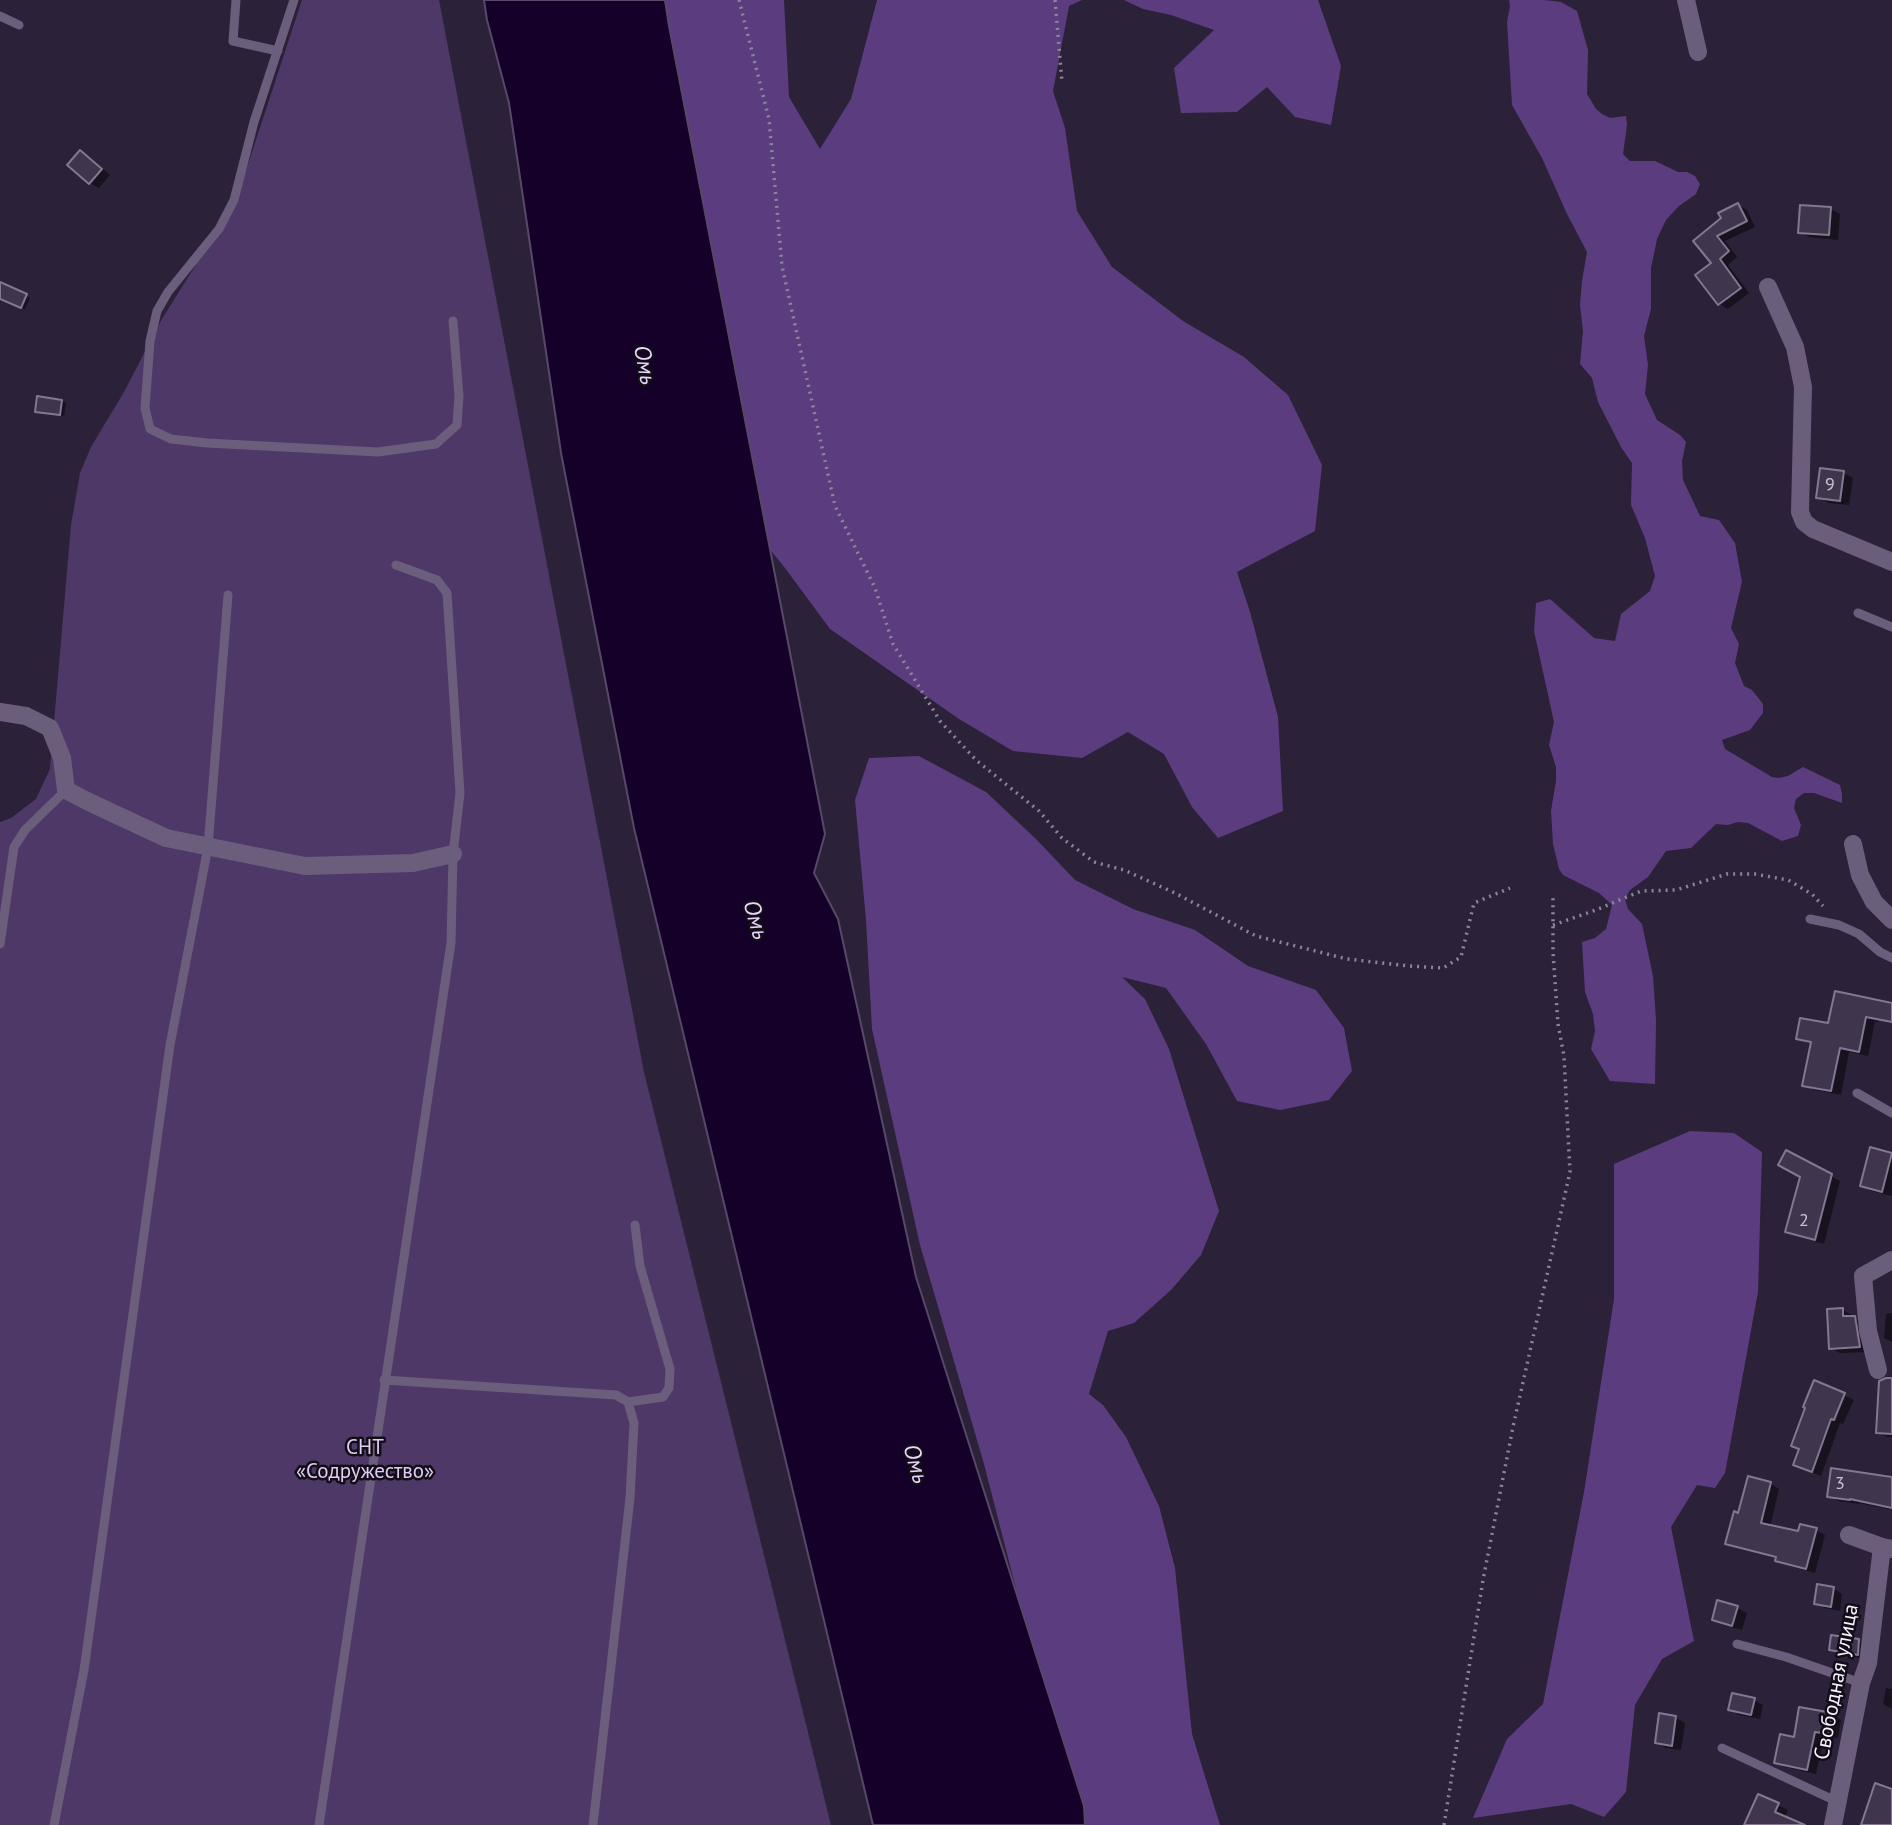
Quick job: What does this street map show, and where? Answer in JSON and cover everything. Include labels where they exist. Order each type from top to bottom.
[{"type":"street","points":[[1686,0],[1698,52]]},
{"type":"street","points":[[1768,287],[1795,346],[1803,387],[1800,512],[1804,522],[1814,529],[1892,562]]},
{"type":"street","points":[[0,712],[26,716],[50,728],[62,758],[66,790],[166,838],[305,866],[413,863],[453,855]]},
{"type":"street","points":[[1853,844],[1860,875],[1874,902],[1892,919]]},
{"type":"street","points":[[1878,1370],[1868,1331],[1863,1276],[1892,1260]]},
{"type":"street","points":[[1849,1535],[1887,1548]]},
{"type":"street","name":"Свободная улица","points":[[1833,1825],[1861,1683],[1868,1664],[1887,1548]]},
{"type":"lane","points":[[236,0],[233,41],[278,51]]},
{"type":"lane","points":[[295,0],[254,122],[234,200],[219,229],[168,292],[157,311],[150,341],[145,408],[150,429],[171,439],[234,445],[378,452],[436,444],[457,425],[459,396],[453,321]]},
{"type":"lane","points":[[0,16],[19,24]]},
{"type":"lane","points":[[319,1825],[451,943],[453,855],[460,793],[447,593],[437,580],[396,565]]},
{"type":"lane","points":[[54,1825],[83,1670],[170,1045],[208,847],[228,595]]},
{"type":"lane","points":[[1858,612],[1892,627]]},
{"type":"lane","points":[[0,944],[14,847],[25,830],[66,790]]},
{"type":"lane","points":[[1810,919],[1839,925],[1859,934],[1880,952],[1892,958]]},
{"type":"lane","points":[[1857,1093],[1892,1113]]},
{"type":"lane","points":[[384,1380],[616,1395],[628,1402],[663,1397],[669,1388],[670,1369],[640,1266],[635,1226]]},
{"type":"lane","points":[[593,1825],[630,1499],[634,1423],[628,1402]]},
{"type":"lane","points":[[1737,1644],[1786,1657],[1861,1683]]},
{"type":"lane","points":[[1722,1748],[1838,1802]]},
{"type":"path","points":[[738,0],[769,119],[782,266],[835,506],[875,588],[893,644],[940,721],[975,760],[1038,811],[1062,838],[1094,862],[1124,870],[1175,893],[1256,936],[1347,959],[1443,968],[1461,957],[1474,903],[1510,888]]},
{"type":"path","points":[[1055,0],[1062,82]]},
{"type":"path","points":[[1553,925],[1641,891],[1676,890],[1727,874],[1755,874],[1788,880],[1812,894],[1839,925]]},
{"type":"path","points":[[1444,1825],[1483,1580],[1513,1427],[1570,1172],[1563,1056],[1558,1024],[1552,896]]},
{"type":"green space","name":"СНТ «Содружество»","points":[[302,0],[439,0],[644,1072],[831,1825],[0,1825],[0,822],[11,818],[36,799],[50,769],[71,525],[80,473],[91,447],[124,392],[162,319],[197,263],[220,235],[233,210]]},
{"type":"shaded area","points":[[654,0],[784,0],[789,97],[820,149],[851,99],[877,0],[1082,0],[1069,6],[1053,91],[1065,128],[1077,211],[1112,267],[1183,321],[1244,357],[1288,395],[1322,465],[1315,531],[1237,572],[1278,717],[1283,811],[1218,838],[1192,807],[1164,754],[1128,732],[1082,758],[1013,751],[959,719],[830,629],[737,509]]},
{"type":"shaded area","points":[[1124,0],[1318,0],[1341,66],[1331,125],[1295,117],[1267,87],[1237,112],[1181,113],[1174,68],[1214,30],[1171,15],[1143,9]]},
{"type":"shaded area","points":[[1509,0],[1561,2],[1577,11],[1588,50],[1587,94],[1602,114],[1610,118],[1626,116],[1623,154],[1630,161],[1655,161],[1678,172],[1687,172],[1695,176],[1700,184],[1696,194],[1666,220],[1657,239],[1651,268],[1651,309],[1644,336],[1648,365],[1645,394],[1657,420],[1686,442],[1682,461],[1683,480],[1700,516],[1719,520],[1735,543],[1742,582],[1731,628],[1739,644],[1735,663],[1744,686],[1752,690],[1763,704],[1763,713],[1750,730],[1722,740],[1725,749],[1772,777],[1788,776],[1803,767],[1840,785],[1842,794],[1842,803],[1814,793],[1804,793],[1796,799],[1794,808],[1801,825],[1798,836],[1782,841],[1748,823],[1716,824],[1691,848],[1666,851],[1648,877],[1630,890],[1625,899],[1628,909],[1642,924],[1653,976],[1656,1020],[1655,1084],[1610,1081],[1591,1049],[1595,1031],[1593,1014],[1585,992],[1582,942],[1595,938],[1606,929],[1612,905],[1599,893],[1563,875],[1553,844],[1551,811],[1556,767],[1549,745],[1554,722],[1534,631],[1536,603],[1550,599],[1594,638],[1615,641],[1621,614],[1650,591],[1655,576],[1645,538],[1631,505],[1632,463],[1598,402],[1592,378],[1580,364],[1583,331],[1580,305],[1587,252],[1542,158],[1512,105],[1507,22]]},
{"type":"shaded area","points":[[919,756],[986,792],[1075,880],[1133,909],[1195,930],[1248,966],[1316,990],[1344,1028],[1352,1071],[1329,1100],[1280,1110],[1237,1101],[1206,1044],[1166,988],[1122,977],[1145,999],[1169,1049],[1219,1211],[1201,1255],[1171,1290],[1134,1323],[1108,1331],[1089,1394],[1103,1405],[1126,1437],[1159,1506],[1175,1568],[1192,1734],[1220,1825],[1065,1825],[1053,1733],[984,1464],[920,1245],[872,1029],[855,800],[869,758]]},
{"type":"shaded area","points":[[1690,1131],[1734,1133],[1762,1152],[1758,1292],[1725,1473],[1715,1488],[1697,1485],[1671,1527],[1694,1641],[1662,1659],[1635,1705],[1626,1792],[1604,1817],[1571,1804],[1473,1818],[1507,1739],[1543,1704],[1584,1492],[1614,1299],[1614,1164]]},
{"type":"water","name":"Омь","points":[[484,0],[665,0],[825,834],[814,873],[838,919],[916,1277],[1084,1806],[1085,1825],[873,1825],[634,828],[561,453],[509,103]]},
{"type":"building","points":[[80,150],[102,169],[89,184],[67,165]]},
{"type":"building","points":[[1738,203],[1747,221],[1717,236],[1729,251],[1720,259],[1741,288],[1718,305],[1695,275],[1711,263],[1693,241],[1721,218],[1718,213]]},
{"type":"building","points":[[1800,205],[1831,207],[1829,235],[1798,233]]},
{"type":"building","points":[[0,282],[27,294],[21,308],[0,299]]},
{"type":"building","points":[[37,396],[62,400],[60,415],[35,412]]},
{"type":"building","points":[[1820,468],[1844,471],[1840,501],[1816,498]]},
{"type":"building","points":[[1835,991],[1892,1003],[1892,1022],[1866,1017],[1859,1052],[1840,1048],[1831,1091],[1802,1086],[1811,1042],[1796,1039],[1800,1018],[1828,1023]]},
{"type":"building","points":[[1870,1147],[1892,1153],[1882,1192],[1860,1186]]},
{"type":"building","points":[[1786,1150],[1832,1174],[1815,1240],[1785,1232],[1800,1177],[1778,1165]]},
{"type":"building","points":[[1843,1308],[1843,1316],[1855,1316],[1860,1347],[1829,1349],[1827,1309]]},
{"type":"building","points":[[1892,1378],[1892,1434],[1876,1433],[1879,1381]]},
{"type":"building","points":[[1814,1380],[1845,1393],[1834,1420],[1831,1419],[1812,1472],[1793,1465],[1799,1449],[1791,1446]]},
{"type":"building","points":[[1831,1468],[1892,1477],[1892,1508],[1827,1497]]},
{"type":"building","points":[[1748,1476],[1771,1482],[1761,1523],[1798,1531],[1800,1524],[1817,1528],[1806,1569],[1775,1561],[1776,1557],[1725,1544],[1734,1511],[1738,1513]]},
{"type":"building","points":[[1817,1584],[1834,1587],[1831,1607],[1814,1604]]},
{"type":"building","points":[[1717,1600],[1738,1606],[1732,1626],[1712,1620]]},
{"type":"building","points":[[1831,1635],[1859,1639],[1858,1655],[1829,1650]]},
{"type":"building","points":[[1732,1693],[1755,1698],[1751,1715],[1728,1710]]},
{"type":"building","points":[[1799,1707],[1833,1713],[1829,1734],[1815,1732],[1807,1770],[1774,1763],[1780,1734],[1794,1737]]},
{"type":"building","points":[[1659,1713],[1676,1716],[1672,1746],[1655,1743]]},
{"type":"building","points":[[1875,1783],[1892,1789],[1892,1825],[1861,1825]]},
{"type":"building","points":[[1758,1794],[1779,1803],[1775,1812],[1805,1825],[1744,1825]]}]
